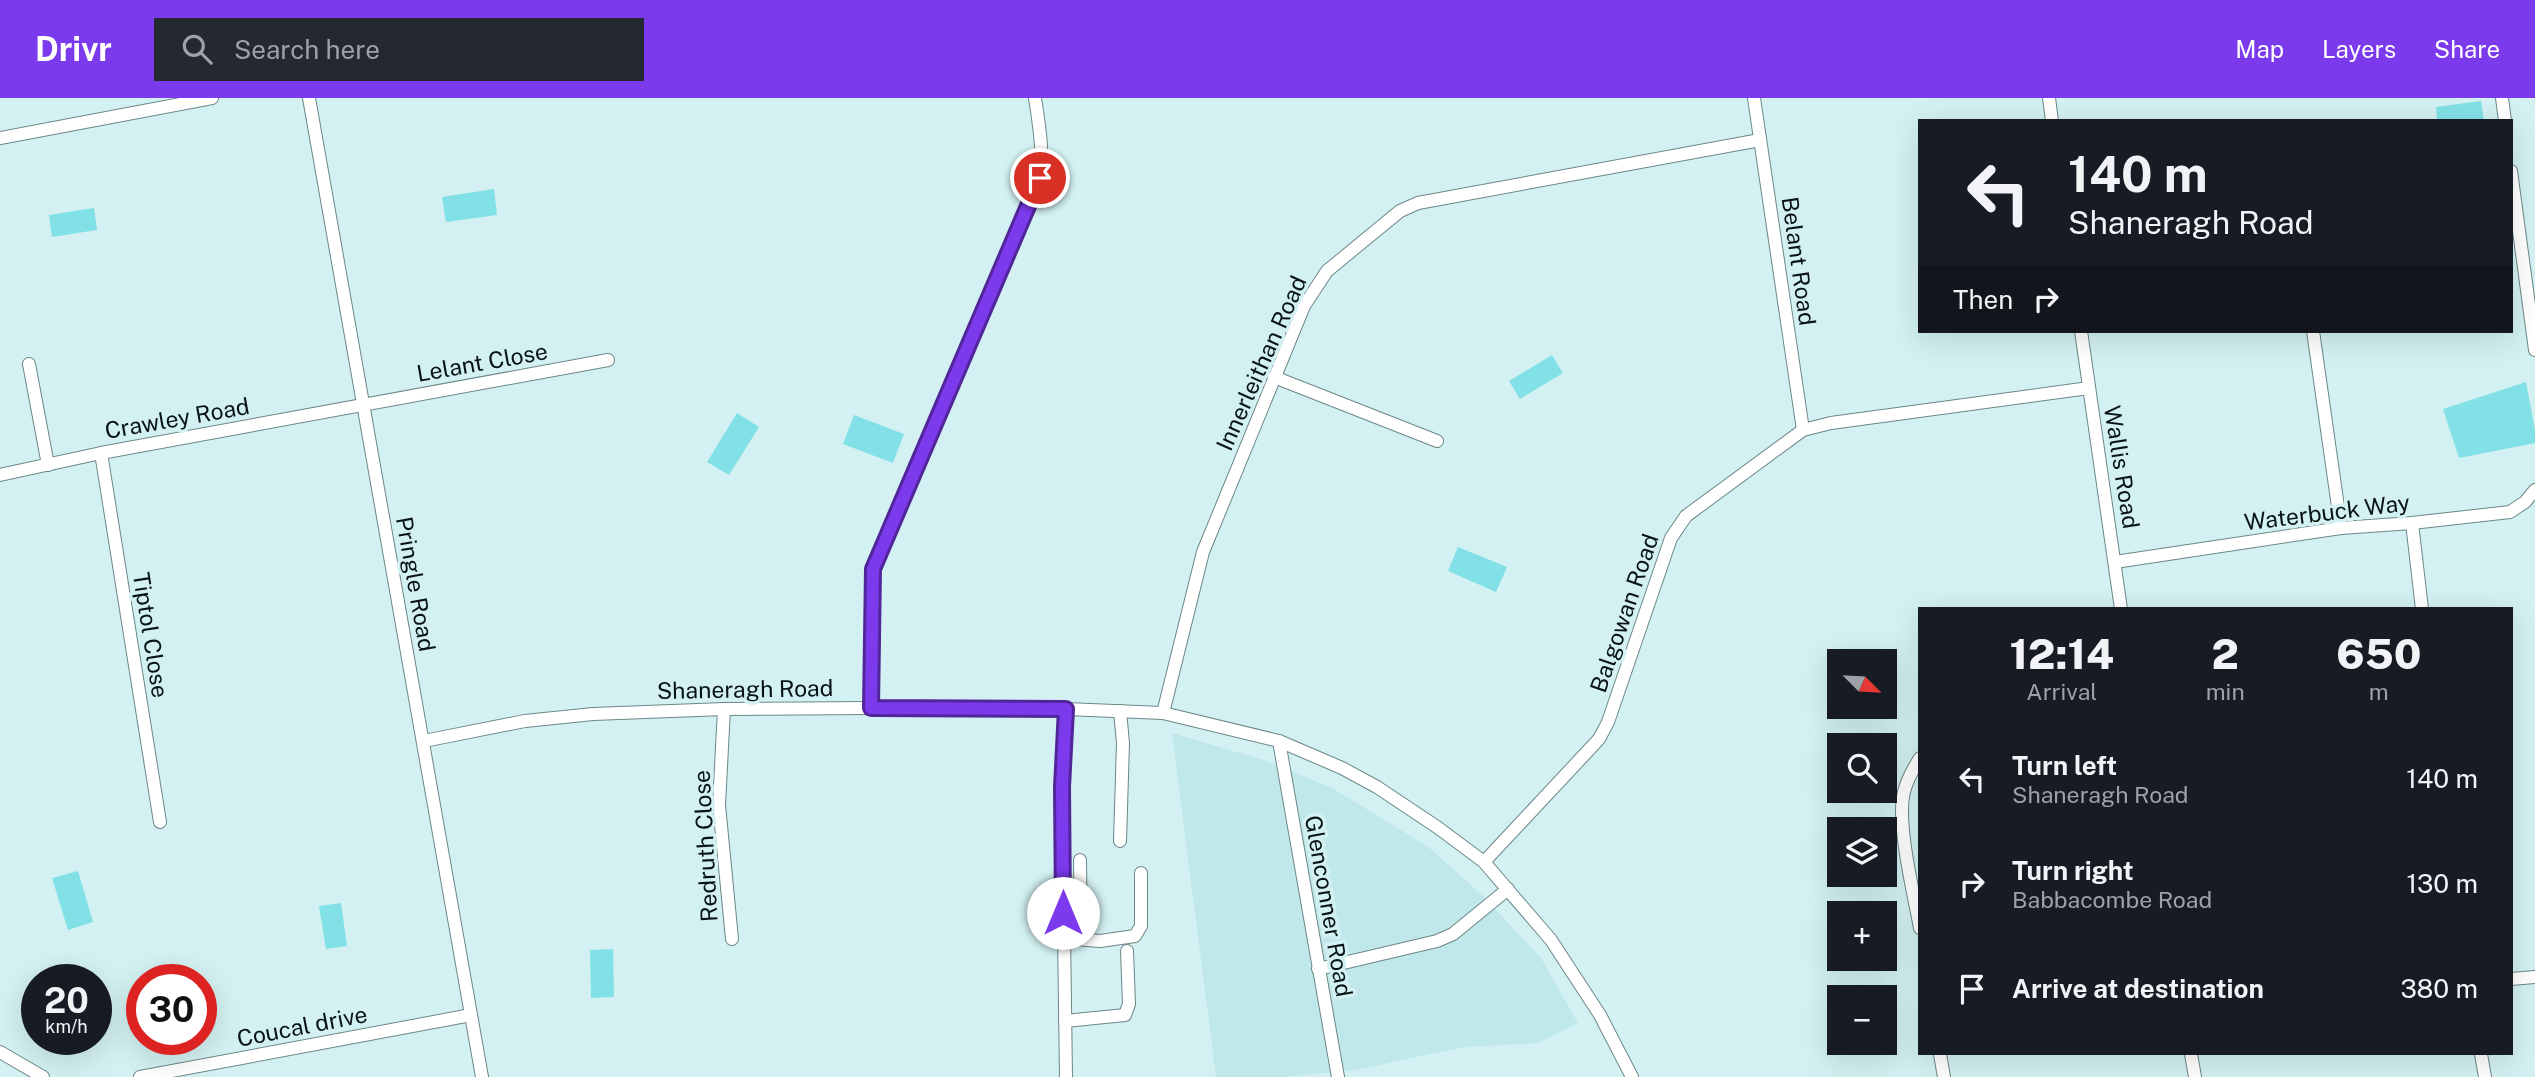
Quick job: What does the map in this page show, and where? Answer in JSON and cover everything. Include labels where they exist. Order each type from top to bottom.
[{"type":"street","points":[[0,138],[212,98]]},
{"type":"street","name":"Pringle Road","points":[[309,98],[482,1077]]},
{"type":"street","points":[[871,708],[873,569],[1035,194],[1040,178],[1042,148],[1035,98]]},
{"type":"street","name":"Belant Road","points":[[1754,98],[1803,430]]},
{"type":"street","points":[[2049,98],[2052,119]]},
{"type":"street","points":[[2502,98],[2505,119]]},
{"type":"street","name":"Innerleithan Road","points":[[1163,713],[1203,552],[1304,306],[1318,281],[1400,211],[1431,200],[1760,140]]},
{"type":"street","points":[[2513,186],[2535,351]]},
{"type":"street","name":"Wallis Road","points":[[2081,333],[2121,607]]},
{"type":"street","points":[[2313,333],[2340,528]]},
{"type":"street","name":"Lelant Close","points":[[363,405],[608,360]]},
{"type":"street","points":[[29,364],[48,465]]},
{"type":"street","points":[[1274,377],[1437,441]]},
{"type":"street","name":"Balgowan Road","points":[[1484,862],[1599,739],[1608,722],[1671,538],[1686,516],[1803,430],[1831,423],[2090,388]]},
{"type":"street","name":"Crawley Road","points":[[0,475],[100,453],[363,405]]},
{"type":"street","name":"Tiptol Close","points":[[100,453],[160,822]]},
{"type":"street","name":"Waterbuck Way","points":[[2115,562],[2340,528],[2510,512],[2525,502],[2535,490]]},
{"type":"street","points":[[2412,523],[2422,607]]},
{"type":"street","name":"Shaneragh Road","points":[[424,741],[525,721],[593,714],[724,709],[871,708],[1066,709],[1163,713],[1279,741],[1342,768],[1377,788],[1484,862],[1551,940],[1600,1015],[1633,1077]]},
{"type":"street","name":"Redruth Close","points":[[724,709],[719,804],[732,939]]},
{"type":"street","points":[[1066,709],[1062,787],[1066,1077]]},
{"type":"street","points":[[1120,711],[1123,743],[1120,841]]},
{"type":"street","name":"Glenconner Road","points":[[1279,741],[1338,1077]]},
{"type":"street","points":[[1918,761],[1909,775],[1901,814],[1918,916]]},
{"type":"street","points":[[1080,860],[1081,939]]},
{"type":"street","points":[[1063,938],[1100,941],[1135,936],[1141,926],[1141,873]]},
{"type":"street","points":[[1318,969],[1437,941],[1453,934],[1508,889]]},
{"type":"street","points":[[1065,1021],[1125,1015],[1129,1004],[1127,951]]},
{"type":"street","points":[[2513,979],[2535,977]]},
{"type":"street","name":"Coucal drive","points":[[140,1077],[190,1073],[471,1015]]},
{"type":"street","points":[[0,1052],[43,1077]]},
{"type":"street","points":[[1940,1055],[1944,1077]]},
{"type":"street","points":[[2191,1055],[2196,1077]]},
{"type":"street","points":[[2481,1055],[2485,1077]]},
{"type":"shaded area","points":[[2481,101],[2484,119],[2437,119],[2436,107]]},
{"type":"shaded area","points":[[494,189],[497,215],[446,222],[442,197]]},
{"type":"shaded area","points":[[94,208],[97,230],[52,237],[49,215]]},
{"type":"shaded area","points":[[1552,355],[1563,373],[1520,399],[1509,381]]},
{"type":"shaded area","points":[[2526,382],[2535,443],[2459,458],[2443,409]]},
{"type":"shaded area","points":[[737,413],[759,427],[729,475],[707,462]]},
{"type":"shaded area","points":[[854,415],[904,434],[893,463],[843,444]]},
{"type":"shaded area","points":[[1458,547],[1507,567],[1496,592],[1448,571]]},
{"type":"shaded area","points":[[1172,733],[1267,761],[1332,788],[1427,846],[1480,893],[1541,958],[1578,1023],[1538,1043],[1465,1047],[1354,1070],[1282,1077],[1216,1077]]},
{"type":"shaded area","points":[[78,871],[93,922],[68,930],[52,878]]},
{"type":"shaded area","points":[[341,903],[347,946],[326,949],[319,906]]},
{"type":"shaded area","points":[[613,949],[614,997],[591,998],[590,950]]},
{"type":"route","points":[[1040,178],[873,569],[871,708],[1066,709],[1062,787],[1063,913]]}]
